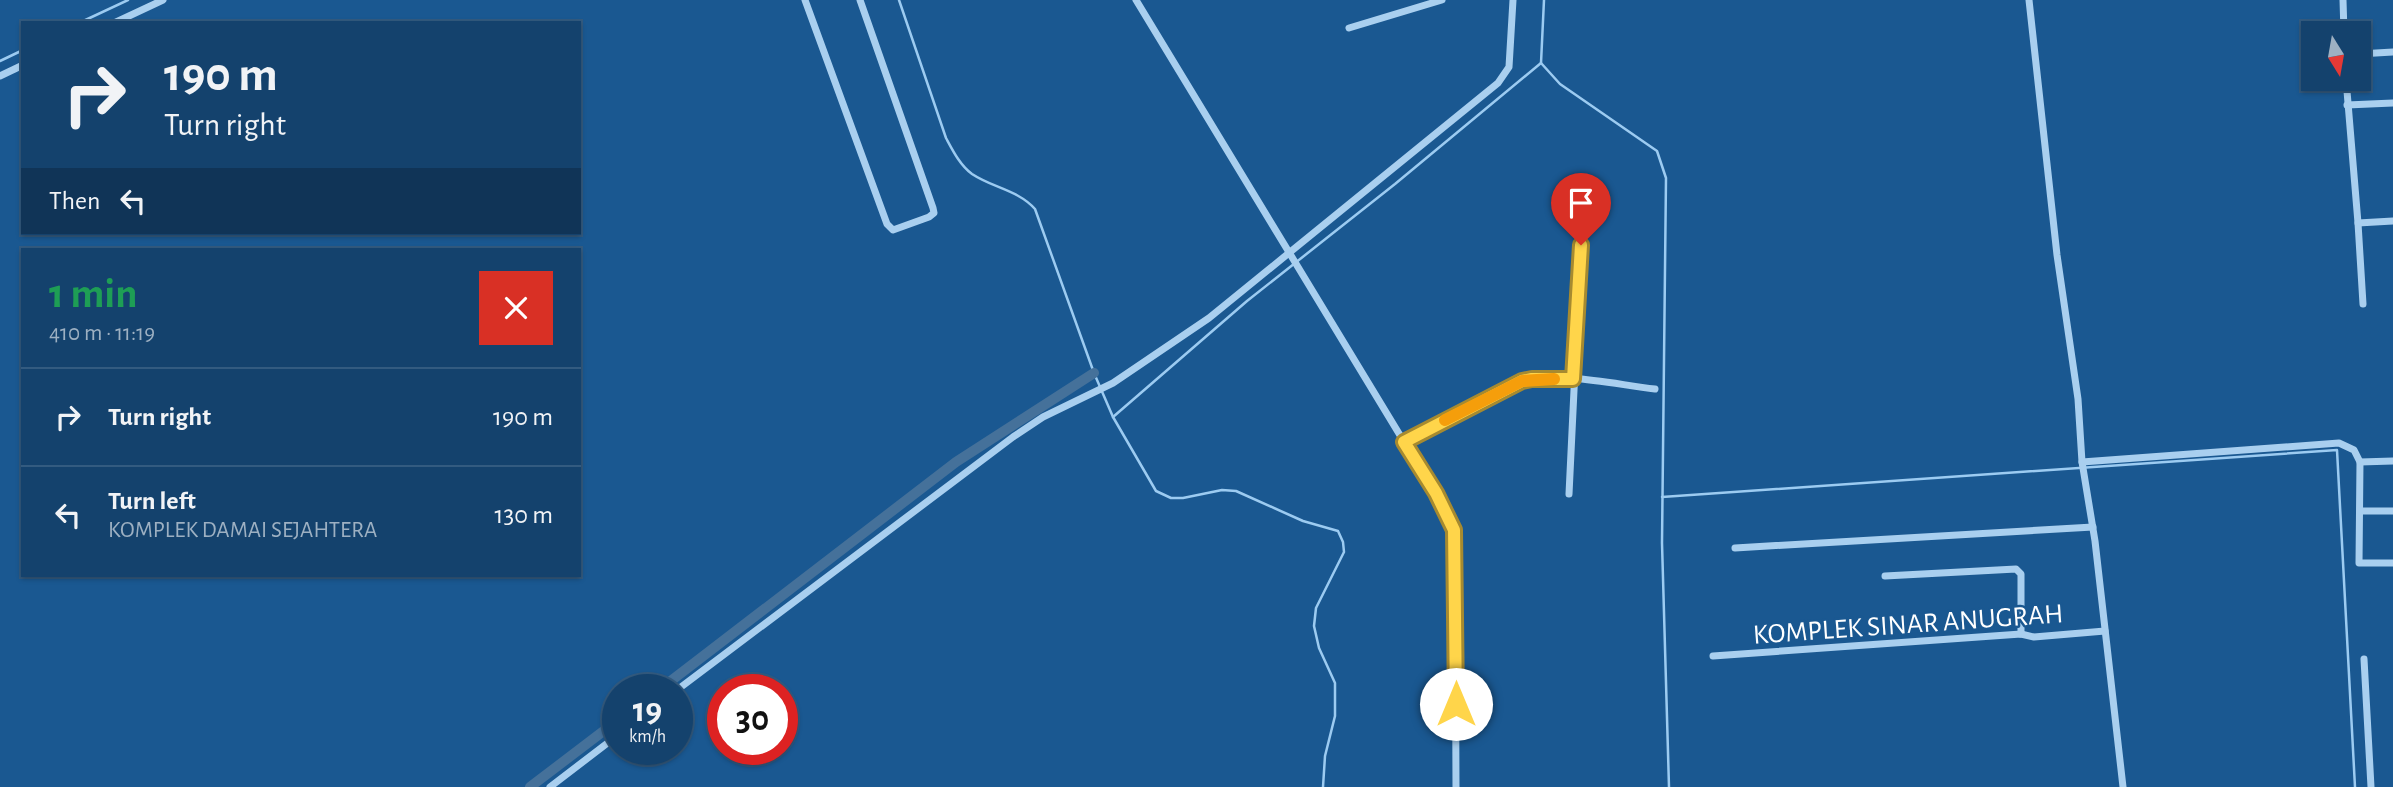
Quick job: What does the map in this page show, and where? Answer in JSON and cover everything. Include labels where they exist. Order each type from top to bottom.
[{"type":"street","points":[[118,21],[163,0]]},
{"type":"street","points":[[805,0],[890,229],[893,230],[934,213],[860,0]]},
{"type":"street","points":[[1136,0],[1448,516],[1455,536],[1456,787]]},
{"type":"street","points":[[1349,28],[1442,0]]},
{"type":"street","points":[[693,678],[987,455],[1043,417],[1113,383],[1209,318],[1502,79],[1509,67],[1513,0]]},
{"type":"street","points":[[2029,0],[2123,787]]},
{"type":"street","points":[[2343,0],[2344,21]]},
{"type":"street","points":[[2371,53],[2393,52]]},
{"type":"street","points":[[0,76],[21,66]]},
{"type":"street","points":[[2346,91],[2363,304]]},
{"type":"street","points":[[2347,105],[2393,103]]},
{"type":"street","points":[[2358,223],[2393,221]]},
{"type":"street","points":[[1569,494],[1581,245]]},
{"type":"street","points":[[1404,442],[1522,381],[1573,379],[1655,389]]},
{"type":"street","points":[[2083,466],[2339,443],[2354,450],[2360,462],[2359,563],[2393,563]]},
{"type":"street","points":[[2360,462],[2393,461]]},
{"type":"street","points":[[2360,511],[2393,511]]},
{"type":"street","points":[[1735,548],[2093,527]]},
{"type":"street","points":[[1885,576],[2016,569],[2021,574],[2021,634]]},
{"type":"street","name":"KOMPLEK SINAR ANUGRAH","points":[[1713,656],[2021,634],[2034,637],[2105,631]]},
{"type":"street","points":[[2364,659],[2371,787]]},
{"type":"street","points":[[550,787],[602,747]]},
{"type":"waterway","points":[[83,21],[128,0]]},
{"type":"waterway","points":[[899,0],[946,138],[957,158],[972,174],[1021,197],[1035,209],[1094,373],[1113,417],[1156,491],[1171,498],[1222,490],[1236,491],[1303,521],[1338,531],[1344,552],[1316,608],[1314,626],[1319,648],[1335,683],[1335,716],[1325,756],[1323,787]]},
{"type":"waterway","points":[[1113,417],[1247,301],[1395,184],[1541,63],[1544,0]]},
{"type":"waterway","points":[[0,61],[21,51]]},
{"type":"waterway","points":[[1541,63],[1560,84],[1657,151],[1666,178],[1662,543],[1669,787]]},
{"type":"waterway","points":[[680,674],[956,462],[1094,373]]},
{"type":"waterway","points":[[1662,497],[2337,450],[2355,787]]},
{"type":"waterway","points":[[530,787],[602,732]]},
{"type":"slow traffic","points":[[1445,420],[1522,381],[1554,379]]},
{"type":"route","points":[[1456,704],[1454,530],[1436,493],[1404,442],[1522,381],[1573,379],[1581,245]]}]
